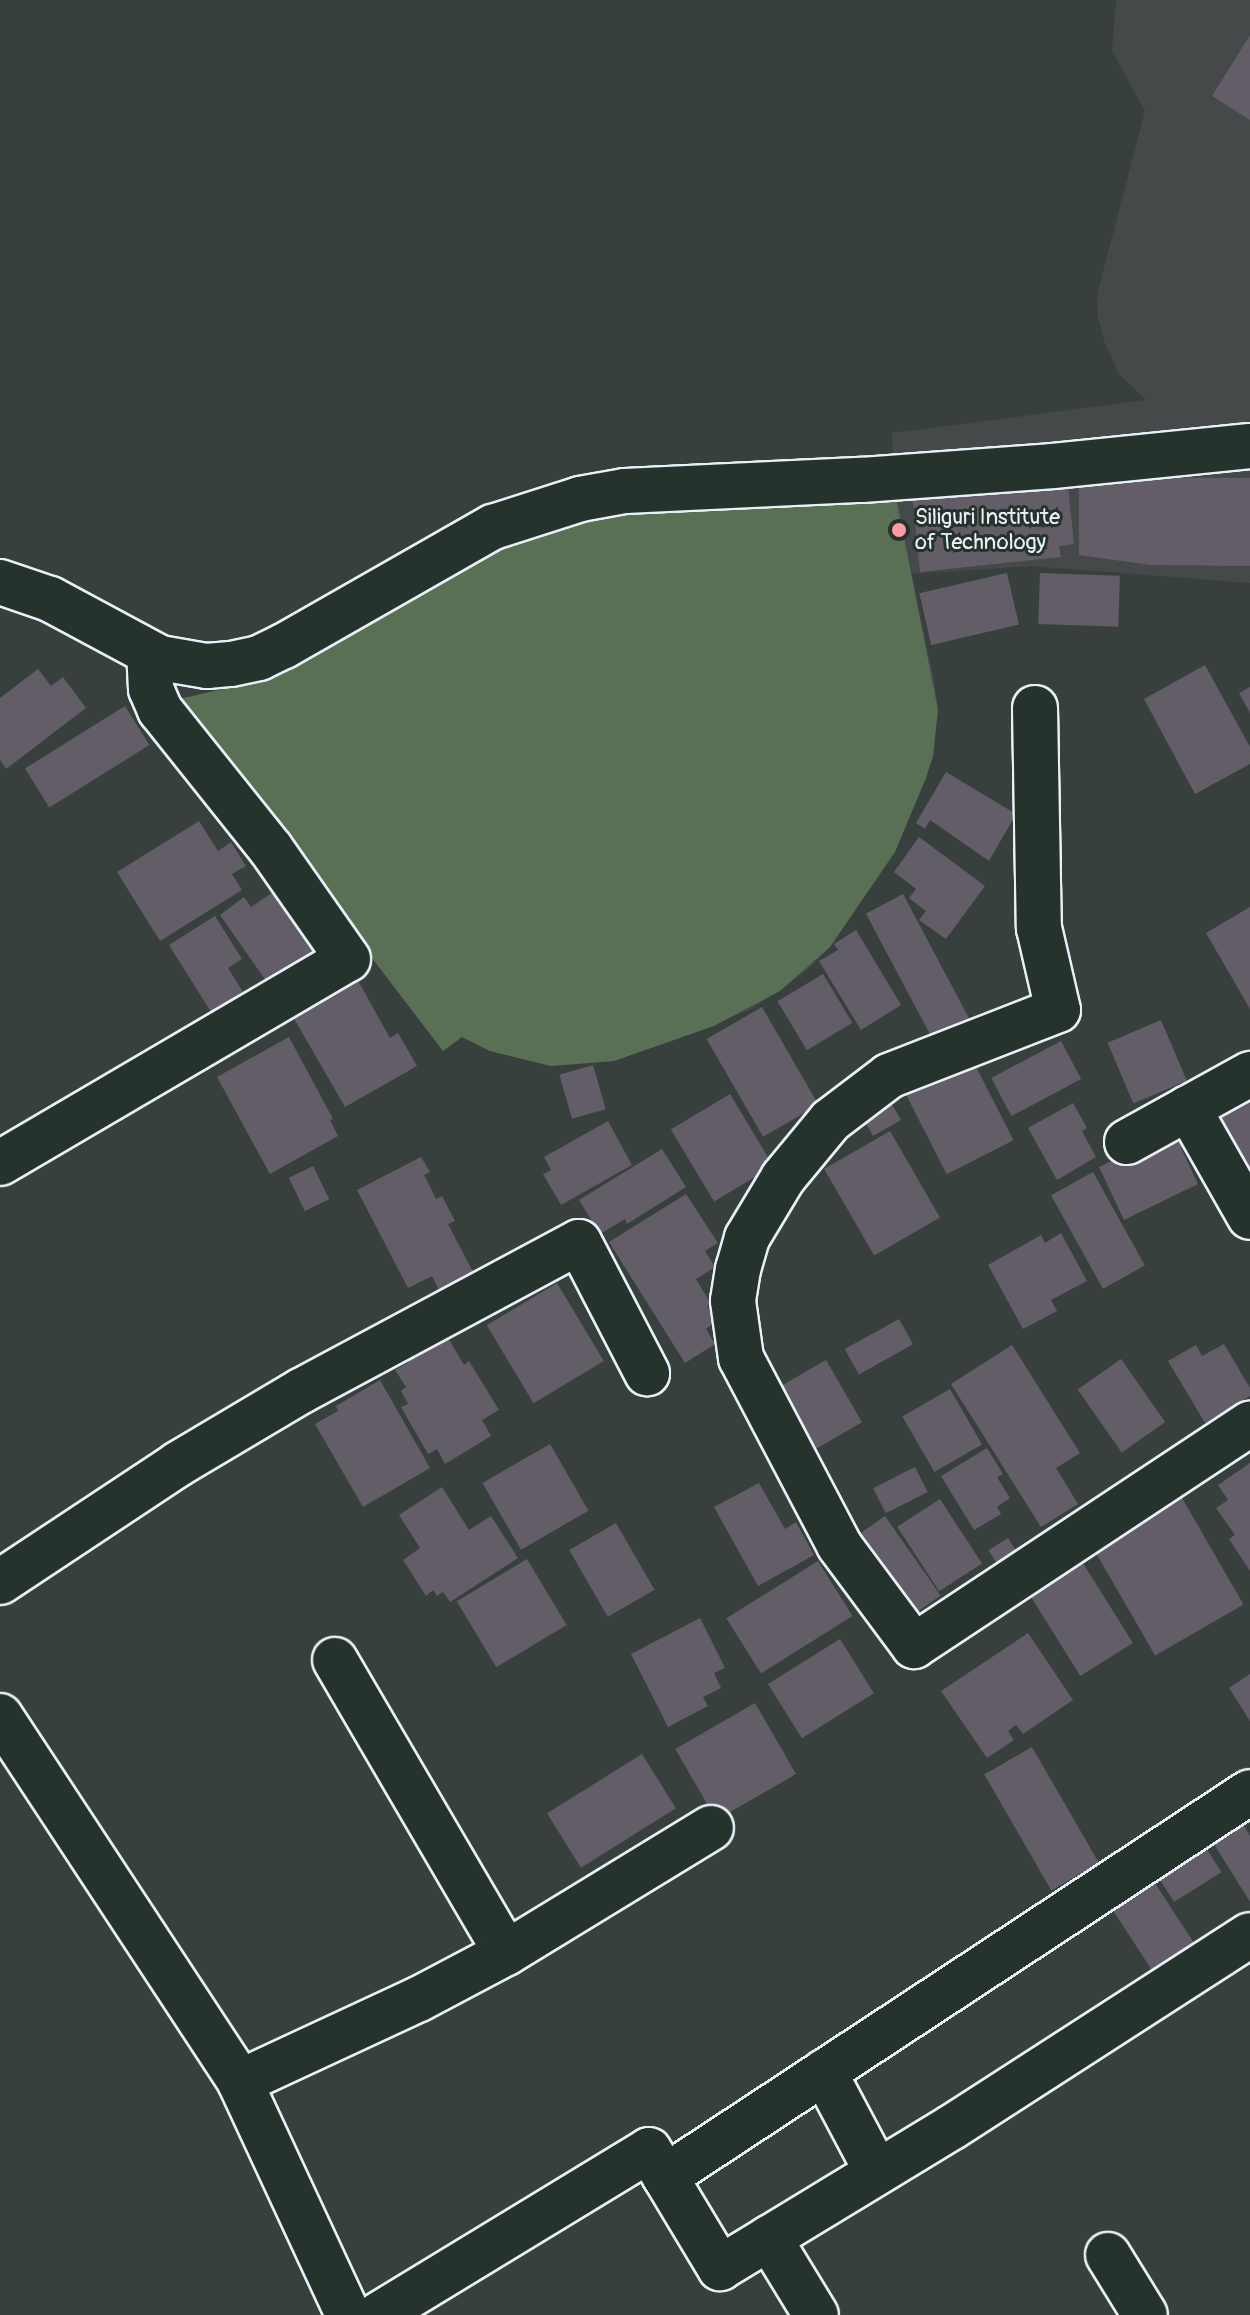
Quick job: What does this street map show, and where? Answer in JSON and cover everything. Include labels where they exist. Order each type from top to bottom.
[{"type":"street","points":[[0,582],[50,599],[149,653],[183,664],[207,666],[259,658],[493,527],[536,511],[595,496],[670,488],[862,480],[1053,466],[1250,446]]},
{"type":"street","points":[[0,1163],[348,959],[271,849],[160,710],[151,689],[149,653]]},
{"type":"street","points":[[1035,708],[1039,928],[1058,1010],[889,1076],[858,1097],[822,1130],[783,1178],[747,1238],[733,1301],[741,1358],[839,1545],[914,1646],[1250,1424]]},
{"type":"street","points":[[1127,1142],[1250,1074]]},
{"type":"street","points":[[1188,1108],[1250,1217]]},
{"type":"street","points":[[0,1582],[178,1464],[301,1391],[579,1242],[647,1373]]},
{"type":"street","points":[[335,1660],[506,1953]]},
{"type":"street","points":[[0,1716],[240,2082],[348,2315]]},
{"type":"street","points":[[665,2177],[1250,1792]]},
{"type":"street","points":[[240,2082],[330,2042],[506,1953],[711,1828]]},
{"type":"street","points":[[378,2315],[649,2150],[720,2268],[1250,1935]]},
{"type":"street","points":[[824,2072],[877,2172]]},
{"type":"street","points":[[769,2238],[816,2315]]},
{"type":"street","points":[[1108,2255],[1145,2315]]},
{"type":"shaded area","name":"Siliguri Institute of Technology","points":[[1116,0],[1250,0],[1250,583],[1031,566],[912,574],[938,710],[933,756],[895,852],[830,947],[807,970],[752,1009],[614,1061],[551,1066],[490,1051],[462,1037],[443,1051],[175,700],[213,694],[277,670],[895,492],[892,433],[1146,400],[1119,374],[1104,341],[1098,318],[1097,295],[1145,111],[1112,51]]},
{"type":"green space","name":"Siliguri Institute of Technology","points":[[895,492],[938,710],[933,756],[895,852],[830,947],[780,991],[714,1026],[614,1061],[551,1066],[490,1051],[462,1037],[443,1051],[175,700],[249,683],[277,670],[465,558],[577,522],[634,509]]},
{"type":"building","points":[[1250,35],[1250,120],[1212,96]]},
{"type":"building","points":[[1067,476],[1074,544],[1059,546],[1061,557],[920,572],[912,492]]},
{"type":"building","points":[[1079,477],[1250,478],[1250,566],[1150,565],[1079,555]]},
{"type":"building","points":[[1007,573],[1019,625],[931,645],[919,593]]},
{"type":"building","points":[[1040,573],[1120,576],[1118,627],[1038,624]]},
{"type":"building","points":[[1205,665],[1250,747],[1250,764],[1195,794],[1144,699]]},
{"type":"building","points":[[38,669],[51,686],[63,677],[86,708],[6,769],[0,760],[0,698]]},
{"type":"building","points":[[1250,687],[1250,713],[1239,693]]},
{"type":"building","points":[[125,706],[149,745],[49,808],[25,769]]},
{"type":"building","points":[[946,772],[1016,814],[989,861],[930,820],[925,829],[916,823]]},
{"type":"building","points":[[199,821],[218,851],[231,842],[246,866],[232,874],[242,890],[160,941],[117,872]]},
{"type":"building","points":[[919,837],[985,886],[946,939],[919,920],[926,911],[909,898],[916,889],[894,872]]},
{"type":"building","points":[[279,888],[326,954],[273,991],[220,915],[244,897],[251,907]]},
{"type":"building","points":[[903,894],[973,1026],[936,1045],[866,914]]},
{"type":"building","points":[[1250,907],[1250,1009],[1206,933]]},
{"type":"building","points":[[215,916],[242,959],[228,968],[243,992],[211,1012],[169,945]]},
{"type":"building","points":[[856,930],[901,1005],[861,1030],[819,961],[838,950],[834,944]]},
{"type":"building","points":[[823,974],[852,1023],[807,1050],[778,1001]]},
{"type":"building","points":[[357,979],[390,1038],[398,1033],[417,1066],[345,1107],[292,1015]]},
{"type":"building","points":[[762,1007],[819,1105],[763,1137],[707,1039]]},
{"type":"building","points":[[1161,1020],[1187,1081],[1133,1103],[1108,1043]]},
{"type":"building","points":[[289,1037],[333,1119],[330,1120],[338,1136],[270,1174],[217,1077]]},
{"type":"building","points":[[1061,1041],[1081,1079],[1011,1116],[991,1078]]},
{"type":"building","points":[[969,1053],[1013,1140],[947,1174],[902,1087]]},
{"type":"building","points":[[593,1065],[606,1109],[572,1119],[559,1075]]},
{"type":"building","points":[[730,1094],[773,1166],[714,1202],[671,1130]]},
{"type":"building","points":[[886,1094],[901,1120],[873,1136],[858,1110]]},
{"type":"building","points":[[1250,1096],[1250,1179],[1212,1116]]},
{"type":"building","points":[[1073,1103],[1087,1128],[1082,1131],[1096,1157],[1057,1180],[1028,1128]]},
{"type":"building","points":[[608,1121],[632,1165],[561,1205],[543,1174],[551,1170],[544,1157]]},
{"type":"building","points":[[1180,1128],[1189,1144],[1181,1148],[1198,1184],[1124,1220],[1099,1167]]},
{"type":"building","points":[[890,1131],[940,1218],[874,1256],[824,1169]]},
{"type":"building","points":[[662,1149],[686,1187],[627,1224],[625,1219],[600,1234],[579,1200]]},
{"type":"building","points":[[421,1157],[430,1172],[424,1175],[436,1199],[442,1196],[455,1221],[448,1224],[474,1274],[440,1292],[432,1276],[408,1288],[357,1190]]},
{"type":"building","points":[[313,1166],[329,1199],[305,1211],[289,1178]]},
{"type":"building","points":[[1093,1172],[1145,1266],[1103,1289],[1051,1195]]},
{"type":"building","points":[[686,1194],[718,1243],[705,1251],[715,1267],[696,1279],[717,1321],[706,1329],[715,1344],[685,1363],[609,1242]]},
{"type":"building","points":[[1061,1233],[1087,1281],[1051,1300],[1057,1311],[1023,1329],[988,1265],[1041,1235],[1045,1243]]},
{"type":"building","points":[[557,1283],[604,1361],[534,1403],[487,1325]]},
{"type":"building","points":[[899,1319],[913,1344],[859,1374],[845,1349]]},
{"type":"building","points":[[445,1333],[464,1365],[469,1361],[499,1410],[482,1420],[491,1436],[445,1464],[437,1449],[428,1454],[401,1407],[408,1404],[401,1391],[406,1387],[395,1370],[409,1362],[406,1356]]},
{"type":"building","points":[[1224,1344],[1250,1388],[1250,1396],[1205,1423],[1168,1361],[1196,1345],[1202,1356]]},
{"type":"building","points":[[1012,1345],[1080,1453],[1056,1468],[1078,1504],[1041,1527],[951,1384]]},
{"type":"building","points":[[1121,1359],[1165,1422],[1122,1452],[1078,1389]]},
{"type":"building","points":[[826,1360],[862,1422],[801,1457],[765,1395]]},
{"type":"building","points":[[380,1380],[430,1468],[363,1507],[315,1424],[338,1411],[336,1406]]},
{"type":"building","points":[[950,1389],[982,1444],[934,1472],[902,1416]]},
{"type":"building","points":[[550,1444],[588,1511],[521,1550],[482,1483]]},
{"type":"building","points":[[987,1448],[1003,1474],[997,1477],[1010,1498],[997,1507],[1001,1514],[974,1530],[941,1476]]},
{"type":"building","points":[[1250,1463],[1250,1571],[1229,1539],[1235,1535],[1216,1508],[1228,1500],[1218,1485]]},
{"type":"building","points":[[915,1467],[928,1492],[886,1513],[873,1488]]},
{"type":"building","points":[[759,1483],[785,1529],[796,1522],[814,1555],[758,1586],[714,1507]]},
{"type":"building","points":[[442,1487],[469,1530],[491,1516],[518,1558],[450,1602],[443,1592],[437,1596],[433,1590],[426,1596],[403,1560],[420,1548],[399,1515]]},
{"type":"building","points":[[1182,1498],[1244,1605],[1155,1656],[1094,1549]]},
{"type":"building","points":[[940,1499],[982,1564],[939,1591],[897,1527]]},
{"type":"building","points":[[885,1516],[941,1595],[902,1622],[846,1543]]},
{"type":"building","points":[[616,1523],[654,1590],[608,1617],[569,1550]]},
{"type":"building","points":[[1008,1538],[1025,1565],[1005,1577],[988,1550]]},
{"type":"building","points":[[527,1559],[567,1625],[496,1667],[457,1601]]},
{"type":"building","points":[[1081,1560],[1133,1643],[1080,1676],[1028,1593]]},
{"type":"building","points":[[818,1561],[852,1616],[761,1673],[726,1618]]},
{"type":"building","points":[[700,1618],[725,1668],[714,1673],[721,1688],[703,1697],[708,1706],[668,1727],[631,1654]]},
{"type":"building","points":[[1028,1633],[1073,1700],[1023,1734],[1016,1725],[1008,1731],[1014,1740],[987,1758],[941,1691]]},
{"type":"building","points":[[840,1639],[874,1693],[802,1738],[768,1684]]},
{"type":"building","points":[[1250,1674],[1250,1721],[1229,1688]]},
{"type":"building","points":[[755,1703],[796,1774],[716,1820],[675,1749]]},
{"type":"building","points":[[1032,1747],[1099,1863],[1051,1891],[984,1774]]},
{"type":"building","points":[[642,1754],[676,1808],[581,1868],[547,1813]]},
{"type":"building","points":[[1239,1817],[1250,1836],[1250,1902],[1209,1836]]},
{"type":"building","points":[[1205,1846],[1221,1872],[1174,1902],[1158,1876]]},
{"type":"building","points":[[1151,1877],[1196,1947],[1154,1974],[1109,1904]]},
{"type":"place","name":"Siliguri Institute of Technology","points":[[899,530]]}]
